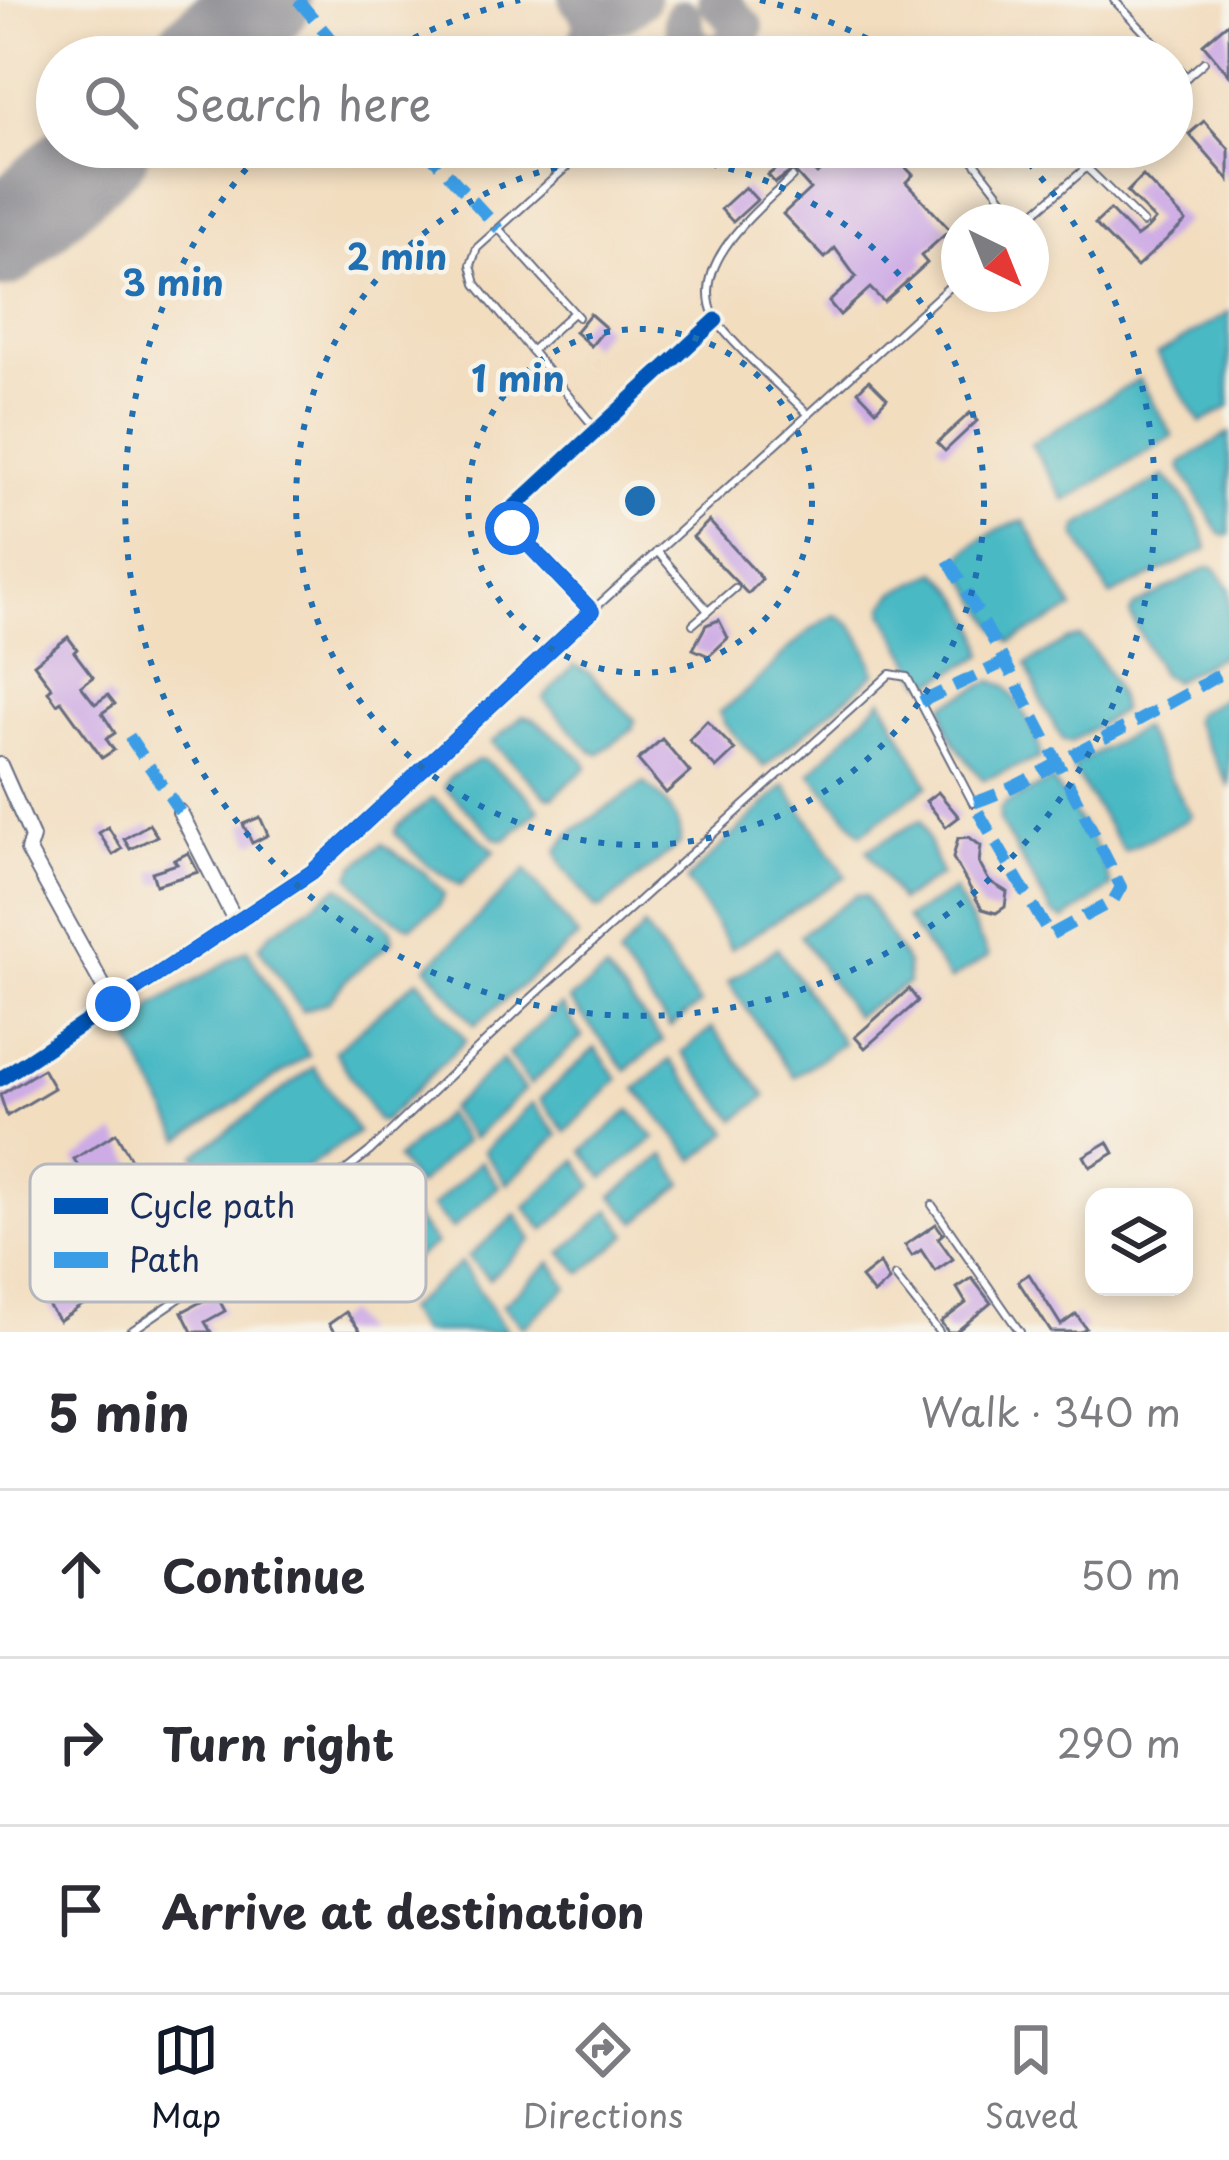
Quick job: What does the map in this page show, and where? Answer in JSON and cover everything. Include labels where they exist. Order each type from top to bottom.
[{"type":"street","points":[[0,1079],[312,872],[592,611],[509,520],[511,510],[716,320]]},
{"type":"street","points":[[0,765],[32,837],[28,850],[113,1004]]},
{"type":"street","points":[[180,812],[236,922]]},
{"type":"lane","points":[[1114,0],[1148,36]]},
{"type":"lane","points":[[1193,72],[1204,62]]},
{"type":"lane","points":[[565,168],[477,248],[471,265],[476,284],[597,430]]},
{"type":"lane","points":[[980,168],[1009,204]]},
{"type":"lane","points":[[1044,204],[1087,168],[1143,223]]},
{"type":"lane","points":[[792,177],[731,239],[711,273],[708,294],[716,320],[808,414]]},
{"type":"lane","points":[[499,229],[576,315],[532,351]]},
{"type":"lane","points":[[592,611],[941,294]]},
{"type":"lane","points":[[657,551],[708,611]]},
{"type":"lane","points":[[693,624],[735,588]]},
{"type":"lane","points":[[354,1164],[890,674],[907,677],[974,802]]},
{"type":"lane","points":[[932,1205],[1020,1332]]},
{"type":"lane","points":[[895,1276],[939,1332]]},
{"type":"lane","points":[[130,1332],[174,1302]]},
{"type":"water","points":[[1229,312],[1229,407],[1201,423],[1157,355]]},
{"type":"water","points":[[1139,379],[1173,436],[1065,501],[1031,444]]},
{"type":"water","points":[[1229,433],[1226,536],[1220,534],[1180,467]]},
{"type":"water","points":[[1164,476],[1191,509],[1207,549],[1110,596],[1076,535],[1078,526]]},
{"type":"water","points":[[1024,521],[1073,609],[1011,642],[999,632],[958,564],[977,542]]},
{"type":"water","points":[[1214,567],[1229,588],[1229,651],[1174,681],[1161,674],[1130,614],[1133,607]]},
{"type":"water","points":[[937,572],[968,609],[984,655],[929,684],[923,682],[884,606],[894,593]]},
{"type":"water","points":[[835,615],[856,631],[875,674],[764,767],[719,712],[804,636]]},
{"type":"water","points":[[1080,637],[1107,671],[1121,711],[1071,742],[1064,741],[1044,708],[1027,664]]},
{"type":"water","points":[[574,665],[589,673],[635,720],[632,730],[598,754],[543,699]]},
{"type":"water","points":[[992,681],[1006,686],[1023,711],[1037,739],[1040,758],[983,780],[951,735],[944,705]]},
{"type":"water","points":[[1229,695],[1229,785],[1193,721],[1195,714]]},
{"type":"water","points":[[882,699],[928,785],[861,834],[810,773]]},
{"type":"water","points":[[523,716],[534,719],[587,767],[553,797],[546,796],[492,742]]},
{"type":"water","points":[[1142,728],[1191,815],[1124,851],[1073,770],[1075,764]]},
{"type":"water","points":[[478,760],[527,795],[539,810],[505,840],[496,838],[444,787],[449,778]]},
{"type":"water","points":[[1052,780],[1100,853],[1111,887],[1064,920],[1052,913],[1000,822],[1005,804]]},
{"type":"water","points":[[644,783],[670,809],[680,844],[601,908],[595,908],[561,864],[557,851],[571,832]]},
{"type":"water","points":[[785,785],[846,876],[731,949],[687,880]]},
{"type":"water","points":[[433,798],[495,851],[460,885],[428,865],[395,833]]},
{"type":"water","points":[[921,820],[941,875],[900,901],[867,850]]},
{"type":"water","points":[[382,844],[426,874],[444,894],[439,906],[411,926],[377,906],[350,875]]},
{"type":"water","points":[[526,870],[578,937],[475,1025],[427,967]]},
{"type":"water","points":[[340,886],[390,928],[393,941],[350,976],[328,1002],[302,1011],[259,947],[270,934]]},
{"type":"water","points":[[954,890],[989,956],[950,980],[906,918]]},
{"type":"water","points":[[856,895],[865,896],[907,964],[908,983],[855,1016],[800,935]]},
{"type":"water","points":[[644,927],[700,1004],[670,1027],[618,957]]},
{"type":"water","points":[[777,948],[843,1043],[794,1077],[728,982]]},
{"type":"water","points":[[247,950],[309,1055],[181,1139],[131,1042],[154,1005]]},
{"type":"water","points":[[606,971],[663,1041],[626,1070],[569,1000]]},
{"type":"water","points":[[418,979],[466,1040],[384,1121],[378,1121],[335,1051]]},
{"type":"water","points":[[561,1005],[582,1037],[530,1085],[508,1054]]},
{"type":"water","points":[[712,1028],[766,1096],[736,1120],[682,1052]]},
{"type":"water","points":[[595,1048],[618,1079],[566,1132],[540,1099]]},
{"type":"water","points":[[502,1060],[524,1090],[473,1139],[449,1109]]},
{"type":"water","points":[[670,1060],[729,1132],[695,1160],[636,1089]]},
{"type":"water","points":[[314,1067],[358,1132],[312,1164],[200,1164],[195,1155]]},
{"type":"water","points":[[532,1103],[558,1135],[507,1184],[484,1151]]},
{"type":"water","points":[[630,1110],[655,1138],[604,1178],[583,1151]]},
{"type":"water","points":[[445,1114],[465,1141],[426,1178],[426,1164],[401,1164],[397,1159]]},
{"type":"water","points":[[665,1155],[683,1184],[637,1222],[612,1196]]},
{"type":"water","points":[[577,1160],[593,1186],[544,1230],[525,1207]]},
{"type":"water","points":[[481,1161],[499,1186],[452,1229],[432,1207]]},
{"type":"water","points":[[610,1210],[628,1235],[582,1273],[562,1253]]},
{"type":"water","points":[[516,1215],[532,1240],[489,1279],[468,1257]]},
{"type":"water","points":[[426,1232],[436,1244],[426,1251]]},
{"type":"water","points":[[551,1262],[567,1287],[523,1327],[502,1305]]},
{"type":"water","points":[[461,1263],[507,1332],[421,1332],[405,1310],[415,1302],[426,1302],[426,1292]]},
{"type":"building","points":[[1229,22],[1229,75],[1203,44]]},
{"type":"building","points":[[1204,121],[1229,149],[1229,180],[1193,139],[1193,131]]},
{"type":"building","points":[[777,168],[811,168],[817,174],[823,168],[906,168],[913,175],[906,182],[941,220],[941,238],[921,256],[927,263],[884,302],[870,288],[840,315],[829,302],[856,277],[835,248],[825,258],[783,214],[810,189],[793,170],[775,183],[768,175]]},
{"type":"building","points":[[1143,176],[1186,221],[1137,267],[1095,224],[1110,210],[1136,237],[1147,229],[1155,220],[1127,192]]},
{"type":"building","points":[[745,187],[757,200],[733,222],[721,209]]},
{"type":"building","points":[[590,314],[606,328],[591,346],[575,332]]},
{"type":"building","points":[[869,380],[887,398],[876,410],[858,391]]},
{"type":"building","points":[[970,413],[977,421],[945,451],[937,443]]},
{"type":"building","points":[[709,521],[762,579],[748,594],[693,537]]},
{"type":"building","points":[[719,620],[728,638],[709,656],[693,649],[706,625]]},
{"type":"building","points":[[68,637],[93,677],[81,686],[95,704],[108,695],[115,704],[102,713],[115,733],[106,739],[114,750],[102,758],[61,701],[57,704],[48,691],[52,688],[34,664]]},
{"type":"building","points":[[707,721],[735,750],[716,768],[689,740]]},
{"type":"building","points":[[662,739],[690,772],[666,793],[638,760]]},
{"type":"building","points":[[938,792],[959,817],[946,827],[926,801]]},
{"type":"building","points":[[260,817],[268,835],[252,843],[243,824]]},
{"type":"building","points":[[149,824],[157,836],[130,849],[124,839]]},
{"type":"building","points":[[108,827],[122,849],[113,855],[99,833]]},
{"type":"building","points":[[969,837],[981,846],[979,863],[989,881],[1007,892],[1005,907],[996,913],[982,909],[953,858],[958,838]]},
{"type":"building","points":[[188,853],[198,872],[156,885],[152,872],[177,864],[174,860]]},
{"type":"building","points":[[909,989],[918,1001],[865,1048],[855,1037]]},
{"type":"building","points":[[43,1069],[54,1088],[7,1116],[0,1095]]},
{"type":"building","points":[[116,1133],[134,1164],[77,1164],[74,1159]]},
{"type":"building","points":[[1108,1142],[1114,1153],[1090,1167],[1084,1156]]},
{"type":"building","points":[[936,1224],[943,1234],[938,1238],[953,1259],[935,1271],[921,1250],[912,1256],[905,1245]]},
{"type":"building","points":[[880,1263],[889,1281],[874,1294],[861,1278]]},
{"type":"building","points":[[1029,1274],[1061,1325],[1076,1314],[1086,1328],[1051,1332],[1018,1281]]},
{"type":"building","points":[[972,1278],[991,1303],[956,1332],[948,1332],[941,1322],[966,1303],[957,1288]]},
{"type":"building","points":[[52,1302],[87,1302],[59,1321],[48,1305]]},
{"type":"building","points":[[201,1302],[220,1302],[225,1311],[205,1322],[211,1332],[192,1332],[182,1312]]},
{"type":"building","points":[[346,1312],[361,1332],[334,1332],[329,1324]]},
{"type":"taxiway","points":[[579,0],[609,16],[640,0]]},
{"type":"taxiway","points":[[717,0],[744,28],[739,36]]},
{"type":"taxiway","points":[[587,10],[594,24],[590,36]]},
{"type":"taxiway","points":[[683,19],[688,36]]},
{"type":"runway","points":[[223,36],[263,0]]},
{"type":"runway","points":[[0,240],[79,168]]},
{"type":"marked path","points":[[298,0],[328,36]]},
{"type":"marked path","points":[[442,168],[499,229]]},
{"type":"marked path","points":[[948,560],[1037,722],[1058,763],[1121,887],[1113,901],[1050,935],[973,803],[1039,774],[1051,767],[1064,760],[1076,753],[1166,705],[1219,675]]},
{"type":"marked path","points":[[921,702],[1007,661]]},
{"type":"marked path","points":[[129,736],[180,812]]},
{"type":"cycle path","points":[[0,1079],[312,872],[592,611],[513,528],[511,510],[716,320]]},
{"type":"route","points":[[113,1004],[312,872],[592,611],[512,528]]}]
